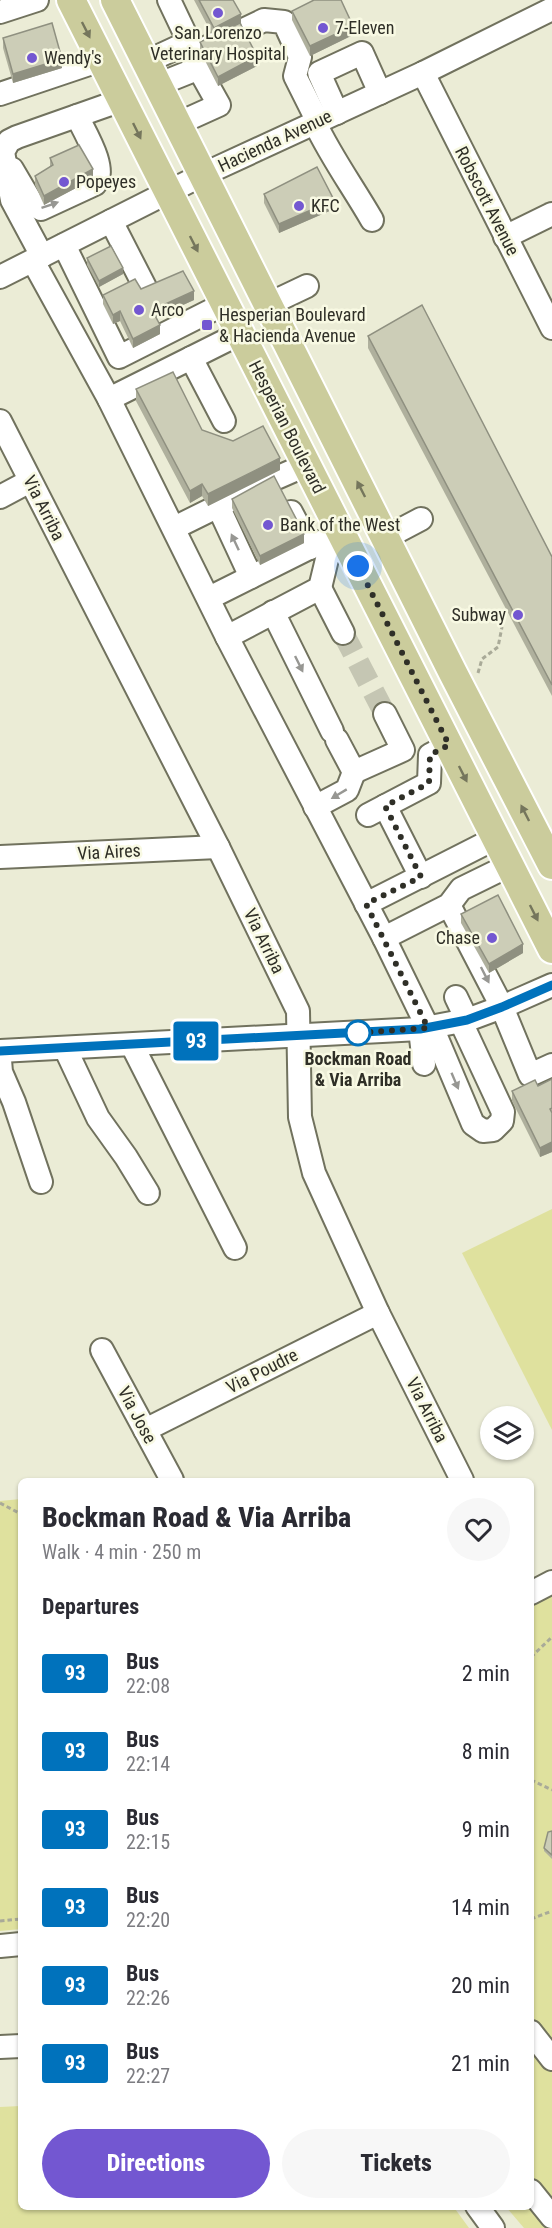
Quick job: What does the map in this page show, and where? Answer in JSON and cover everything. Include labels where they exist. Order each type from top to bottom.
[{"type":"main road","name":"Hesperian Boulevard","points":[[71,0],[552,949]]},
{"type":"main road","name":"Hesperian Boulevard","points":[[120,1],[151,74],[552,865]]},
{"type":"main road","points":[[287,427],[320,456],[356,528],[385,537]]},
{"type":"main road","points":[[344,539],[369,548],[419,641],[453,673]]},
{"type":"street","points":[[0,12],[37,0]]},
{"type":"street","points":[[151,74],[189,42],[169,0]]},
{"type":"street","name":"Hacienda Avenue","points":[[0,277],[202,175],[423,73],[552,9]]},
{"type":"street","points":[[177,124],[219,105],[191,55],[264,20],[284,22],[300,57],[295,76],[324,119]]},
{"type":"street","points":[[372,220],[349,180],[334,161],[324,119],[319,73],[362,53],[380,93]]},
{"type":"street","points":[[0,94],[101,60]]},
{"type":"street","points":[[151,74],[197,69]]},
{"type":"street","name":"Robscott Avenue","points":[[423,73],[552,328]]},
{"type":"street","points":[[122,100],[9,141],[3,152],[12,200],[38,259],[227,637],[384,938],[473,1124],[483,1131],[493,1130],[502,1121],[503,1112],[456,997]]},
{"type":"street","points":[[3,152],[32,203],[41,209],[48,207],[99,180],[99,163],[77,116]]},
{"type":"street","points":[[505,237],[552,214]]},
{"type":"street","points":[[111,221],[149,295]]},
{"type":"street","points":[[64,245],[119,357],[164,324],[224,304]]},
{"type":"street","points":[[267,305],[307,286]]},
{"type":"street","points":[[109,399],[239,334]]},
{"type":"street","points":[[191,358],[224,421]]},
{"type":"street","name":"Via Arriba","points":[[0,421],[218,847],[298,1011],[300,1117],[314,1173],[378,1313],[461,1478]]},
{"type":"street","points":[[174,528],[306,465]]},
{"type":"street","points":[[274,479],[309,548]]},
{"type":"street","points":[[0,497],[30,482]]},
{"type":"street","points":[[218,506],[251,577]]},
{"type":"street","points":[[385,537],[421,519]]},
{"type":"street","points":[[209,598],[309,548],[344,539]]},
{"type":"street","points":[[343,633],[320,588],[327,555],[344,539]]},
{"type":"street","points":[[227,637],[320,588]]},
{"type":"street","points":[[273,612],[354,772]]},
{"type":"street","points":[[315,807],[347,790],[354,772],[403,750],[385,714]]},
{"type":"street","points":[[421,877],[377,811],[429,783],[430,755],[449,745]]},
{"type":"street","points":[[366,904],[496,838]]},
{"type":"street","name":"Via Aires","points":[[0,857],[218,847]]},
{"type":"street","points":[[384,938],[449,905],[461,889],[510,865]]},
{"type":"street","points":[[449,905],[502,1007],[531,1075],[552,1066]]},
{"type":"street","points":[[0,1051],[427,1028],[464,1021],[552,985]]},
{"type":"street","points":[[424,1064],[427,1028]]},
{"type":"street","points":[[132,1045],[235,1248]]},
{"type":"street","points":[[65,1048],[98,1118],[148,1193]]},
{"type":"street","points":[[0,1060],[2,1072],[15,1102],[41,1182]]},
{"type":"street","name":"Via Poudre","points":[[145,1430],[378,1313]]},
{"type":"street","name":"Via Jose","points":[[102,1350],[171,1478]]},
{"type":"street","points":[[534,1591],[552,1582]]},
{"type":"street","points":[[0,1946],[18,1944]]},
{"type":"street","points":[[534,2036],[552,2058]]},
{"type":"street","points":[[0,2047],[18,2046]]},
{"type":"street","points":[[534,2195],[552,2217]]},
{"type":"street","points":[[480,2210],[493,2228]]},
{"type":"path","points":[[470,705],[482,659],[498,647],[502,627]]},
{"type":"path","points":[[0,1503],[18,1512]]},
{"type":"path","points":[[534,1653],[552,1637]]},
{"type":"path","points":[[534,1781],[552,1790]]},
{"type":"path","points":[[534,1918],[552,1911]]},
{"type":"path","points":[[0,1921],[18,1919]]},
{"type":"green space","points":[[552,1209],[552,1430],[462,1253]]},
{"type":"green space","points":[[18,1499],[18,1929],[0,1931],[0,1501]]},
{"type":"green space","points":[[552,1575],[552,2228],[524,2228],[509,2210],[534,2210],[534,1584]]},
{"type":"green space","points":[[18,2106],[18,2210],[456,2210],[469,2228],[0,2228],[0,2107]]},
{"type":"building","name":"San Lorenzo Veterinary Hospital","points":[[199,0],[233,0],[241,14],[214,28]]},
{"type":"building","name":"7-Eleven","points":[[314,0],[341,0],[353,26],[310,46],[292,11]]},
{"type":"building","name":"Wendy's","points":[[52,23],[62,59],[13,74],[3,38]]},
{"type":"building","points":[[240,23],[257,56],[218,77],[200,42]]},
{"type":"building","name":"Popeyes","points":[[79,145],[93,169],[44,196],[35,176],[53,165],[50,158]]},
{"type":"building","name":"KFC","points":[[317,167],[334,200],[279,224],[264,194]]},
{"type":"building","points":[[111,246],[123,268],[99,281],[87,258]]},
{"type":"building","name":"Arco","points":[[183,271],[194,291],[152,310],[160,325],[133,339],[120,311],[113,315],[103,295],[135,279],[141,289]]},
{"type":"building","points":[[422,305],[552,557],[552,685],[368,336]]},
{"type":"building","points":[[173,372],[202,430],[233,441],[263,426],[280,458],[208,494],[202,484],[190,491],[136,389]]},
{"type":"building","name":"Bank of the West","points":[[274,476],[304,534],[260,556],[232,499]]},
{"type":"building","name":"Chase","points":[[498,895],[523,944],[489,964],[461,914]]},
{"type":"building","points":[[552,1079],[552,1108],[550,1109],[552,1142],[540,1148],[512,1091],[535,1080],[538,1086]]},
{"type":"building","points":[[552,1831],[552,1855],[544,1848],[548,1832]]},
{"type":"tunnel","points":[[343,633],[385,714]]},
{"type":"bus line","name":"93","points":[[0,1051],[420,1029],[467,1020],[535,994],[552,985]]},
{"type":"place","name":"San Lorenzo Veterinary Hospital","points":[[218,13]]},
{"type":"place","name":"7-Eleven","points":[[323,28]]},
{"type":"place","name":"Wendy's","points":[[32,58]]},
{"type":"place","name":"Popeyes","points":[[64,182]]},
{"type":"place","name":"KFC","points":[[299,206]]},
{"type":"place","name":"Arco","points":[[139,310]]},
{"type":"place","name":"Hesperian Boulevard & Hacienda Avenue","points":[[207,325]]},
{"type":"place","name":"Bank of the West","points":[[268,525]]},
{"type":"place","name":"Subway","points":[[518,615]]},
{"type":"place","name":"Chase","points":[[492,938]]},
{"type":"place","name":"Bockman Road & Via Arriba","points":[[358,1033]]},
{"type":"route","points":[[358,566],[449,745],[430,755],[429,783],[385,806],[421,877],[366,904],[428,1028],[358,1033]]}]
